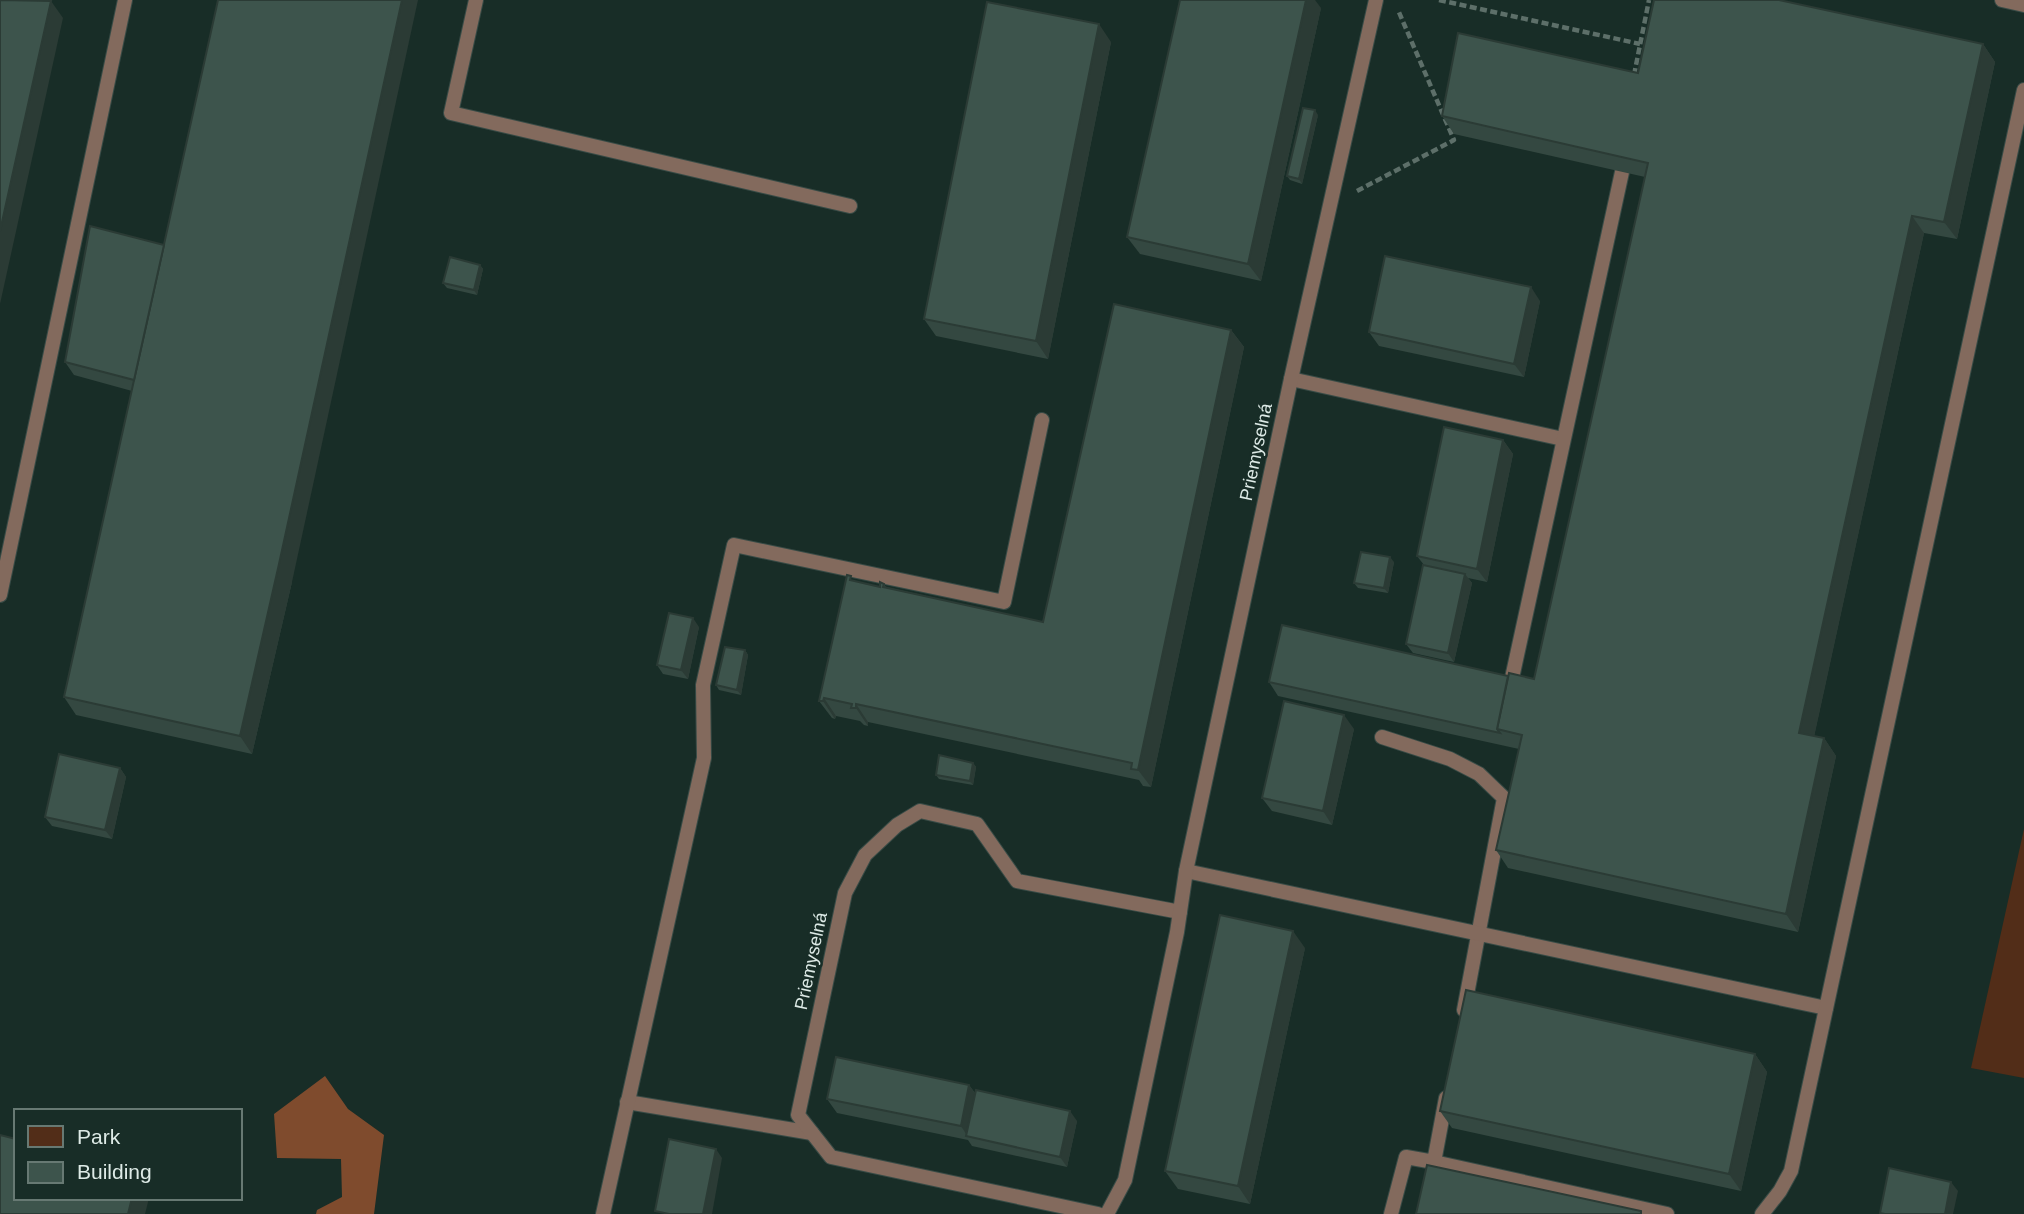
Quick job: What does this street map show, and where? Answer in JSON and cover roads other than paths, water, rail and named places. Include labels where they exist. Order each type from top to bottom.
[{"type":"lane","points":[[0,595],[125,0]]},
{"type":"lane","points":[[476,0],[451,113],[850,206]]},
{"type":"lane","name":"Priemyselná","points":[[1107,1214],[1125,1180],[1180,912],[1185,871],[1376,0]]},
{"type":"lane","points":[[2002,0],[2024,5]]},
{"type":"lane","points":[[1762,1214],[1791,1171],[2024,90]]},
{"type":"lane","points":[[1512,678],[1622,172]]},
{"type":"lane","points":[[1291,379],[1563,439]]},
{"type":"lane","points":[[603,1214],[704,758],[703,685],[734,545],[1004,602],[1042,420]]},
{"type":"lane","points":[[1382,737],[1450,759],[1479,774],[1504,798],[1460,1028]]},
{"type":"lane","name":"Priemyselná","points":[[1098,1214],[831,1157],[812,1133],[798,1115],[845,893],[865,855],[897,825],[920,811],[976,824],[1017,881],[1180,912]]},
{"type":"lane","points":[[1185,871],[1826,1008]]},
{"type":"lane","points":[[1434,1162],[1450,1081]]},
{"type":"lane","points":[[627,1102],[812,1133]]},
{"type":"lane","points":[[1391,1214],[1406,1157],[1667,1214]]}]
